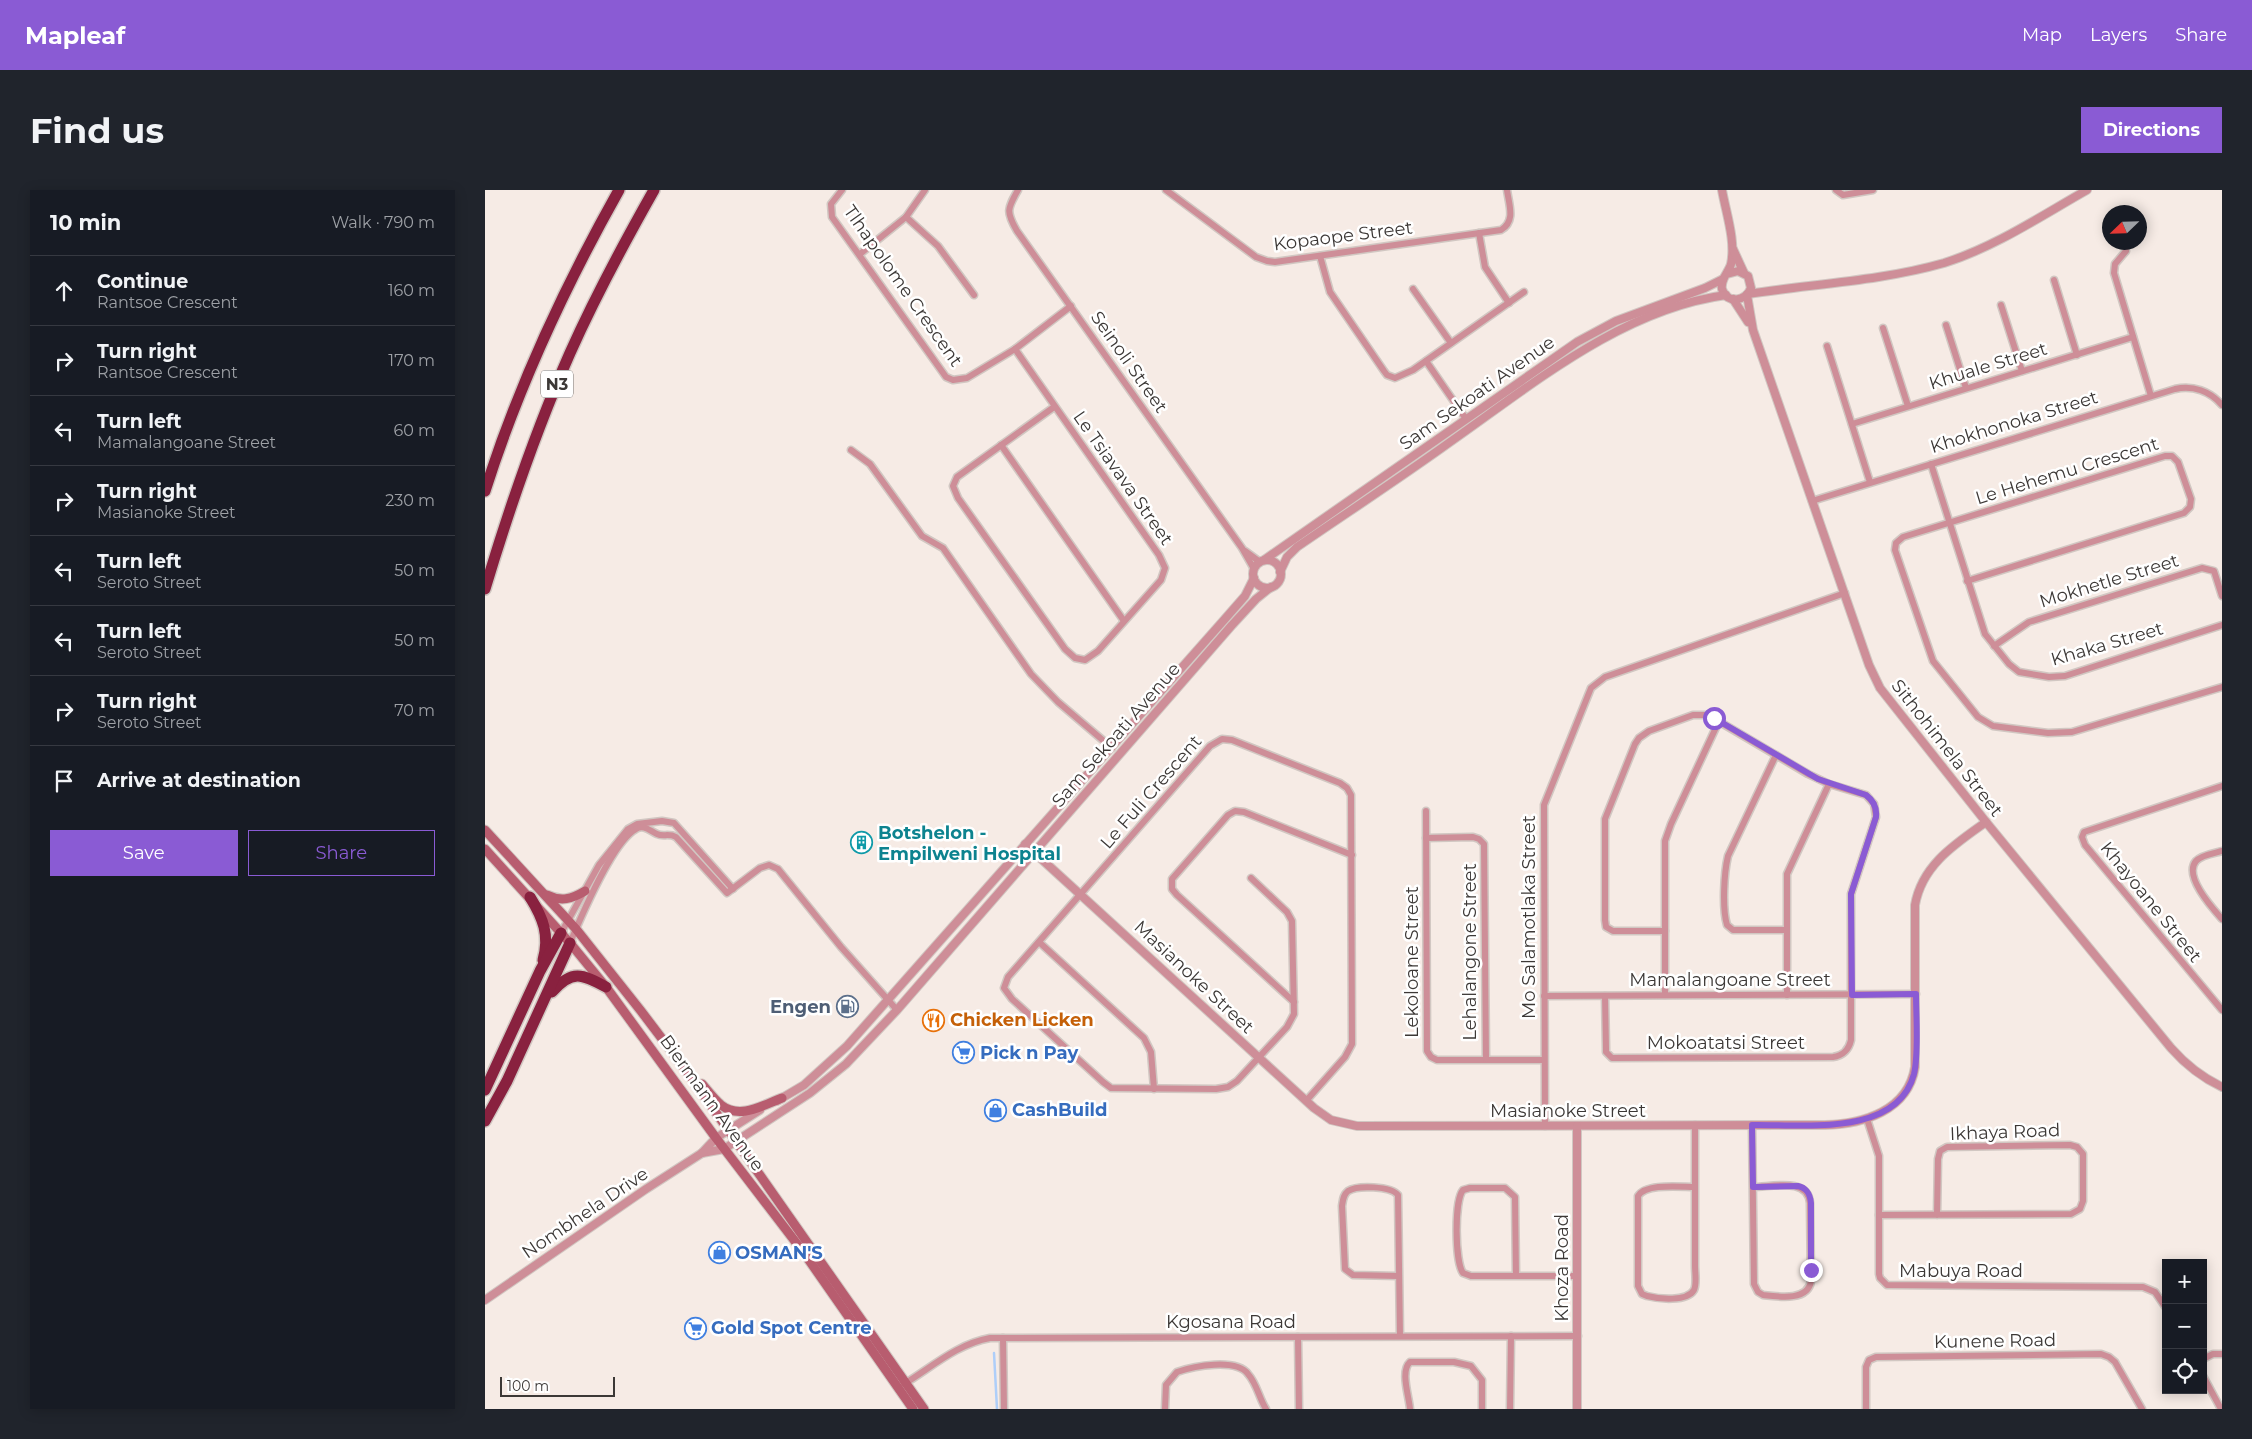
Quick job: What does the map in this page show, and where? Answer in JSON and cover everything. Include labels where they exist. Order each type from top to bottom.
[{"type":"highway","name":"N3","points":[[485,491],[497,454],[545,336],[587,246],[619,190]]},
{"type":"highway","name":"N3","points":[[485,589],[514,494],[567,361],[607,274],[654,190]]},
{"type":"highway","points":[[530,897],[543,919],[546,929],[546,951],[540,971]]},
{"type":"highway","points":[[485,1090],[540,971],[561,934]]},
{"type":"highway","points":[[485,1122],[507,1081],[570,943]]},
{"type":"highway","points":[[541,1005],[567,977],[585,976],[606,988]]},
{"type":"main road","name":"Biermann Avenue","points":[[485,830],[576,929],[691,1077],[925,1409]]},
{"type":"main road","name":"Biermann Avenue","points":[[485,848],[570,943],[606,988],[724,1149],[804,1253],[913,1409]]},
{"type":"main road","points":[[544,893],[560,899],[575,897],[585,891]]},
{"type":"main road","points":[[691,1077],[704,1086],[723,1106],[735,1112],[753,1110],[782,1098]]},
{"type":"street","name":"Tlhapolome Crescent","points":[[842,190],[831,204],[832,217],[946,378],[953,380],[967,378],[1015,349],[1071,306]]},
{"type":"street","points":[[860,254],[906,217],[925,190]]},
{"type":"street","name":"Seinoli Street","points":[[1018,190],[1009,205],[1009,217],[1017,231],[1242,548],[1254,569]]},
{"type":"street","name":"Kopaope Street","points":[[1165,190],[1261,259],[1275,262],[1501,230],[1510,222],[1511,213],[1507,190]]},
{"type":"street","points":[[1722,190],[1733,249],[1744,273],[1751,281],[1769,290]]},
{"type":"street","points":[[1836,190],[1843,195],[1873,190]]},
{"type":"street","points":[[1733,249],[1722,289],[1729,297],[1738,300],[1747,295],[1769,290],[1880,276],[1944,262],[1988,245],[2087,190]]},
{"type":"street","points":[[906,217],[938,246],[974,295]]},
{"type":"street","points":[[1479,233],[1485,267],[1509,303]]},
{"type":"street","points":[[2126,251],[2115,264],[2114,271],[2151,396]]},
{"type":"street","points":[[1320,256],[1330,292],[1387,375],[1395,378],[1401,377],[1525,292]]},
{"type":"street","points":[[1725,276],[1735,270],[1744,273]]},
{"type":"street","name":"Sam Sekoati Avenue","points":[[1262,561],[1596,331],[1641,311],[1705,288],[1725,276]]},
{"type":"street","points":[[2053,280],[2077,354]]},
{"type":"street","points":[[1747,295],[1751,281]]},
{"type":"street","points":[[1413,289],[1451,343]]},
{"type":"street","name":"Sithohimela Street","points":[[1747,295],[1753,330],[1869,664],[1883,693],[2176,1054],[2198,1074],[2222,1087]]},
{"type":"street","name":"Sam Sekoati Avenue","points":[[1280,572],[1287,557],[1297,547],[1588,347],[1671,309],[1709,297],[1729,297]]},
{"type":"street","name":"Sithohimela Street","points":[[1729,297],[1740,307],[1753,330]]},
{"type":"street","points":[[2001,305],[2021,371]]},
{"type":"street","points":[[1946,325],[1966,388]]},
{"type":"street","points":[[1883,328],[1908,406]]},
{"type":"street","name":"Khuale Street","points":[[1852,424],[2133,337]]},
{"type":"street","points":[[1827,346],[1870,482]]},
{"type":"street","name":"Le Tsiavava Street","points":[[1001,445],[957,477],[953,483],[958,498],[1065,649],[1079,660],[1085,660],[1094,655],[1161,580],[1165,572],[1164,564],[1015,349]]},
{"type":"street","points":[[1425,361],[1466,419]]},
{"type":"street","name":"Khokhonoka Street","points":[[1812,501],[2175,389],[2189,388],[2210,394],[2222,405]]},
{"type":"street","points":[[1054,407],[1001,445],[1124,621]]},
{"type":"street","points":[[851,450],[870,464],[922,536],[943,548],[1031,674],[1058,702],[1112,748]]},
{"type":"street","name":"Le Hehemu Crescent","points":[[1949,522],[2165,456],[2172,456],[2177,460],[2191,500],[2189,507],[2182,514],[1967,580]]},
{"type":"street","name":"Khaka Street","points":[[1931,464],[1983,630],[2009,664],[2019,672],[2055,678],[2222,625]]},
{"type":"street","points":[[1949,522],[1900,538],[1895,550],[1933,661],[1984,722],[1993,726],[2063,734],[2129,717],[2222,688]]},
{"type":"street","name":"Seinoli Street","points":[[1242,548],[1262,561]]},
{"type":"street","points":[[1262,561],[1275,562],[1280,572],[1277,583],[1271,587],[1259,585],[1253,578],[1254,569],[1262,561]]},
{"type":"street","name":"Mokhetle Street","points":[[1994,646],[2029,622],[2202,568],[2209,568],[2215,573],[2222,596]]},
{"type":"street","name":"Sam Sekoati Avenue","points":[[716,1138],[804,1085],[830,1063],[1112,748],[1245,596],[1253,578]]},
{"type":"street","name":"Sam Sekoati Avenue","points":[[724,1149],[823,1083],[846,1064],[897,1010],[1232,625],[1256,599],[1271,587]]},
{"type":"street","name":"Mo Salamotlaka Street","points":[[1545,1126],[1544,805],[1591,688],[1605,677],[1845,593]]},
{"type":"street","points":[[1665,931],[1617,932],[1606,927],[1605,819],[1635,744],[1643,734],[1699,714],[1708,715],[1829,784],[1787,871],[1787,995]]},
{"type":"street","points":[[1665,996],[1666,835],[1719,721]]},
{"type":"street","name":"Le Fuli Crescent","points":[[1251,878],[1287,912],[1292,921],[1294,1014],[1291,1021],[1237,1081],[1228,1087],[1215,1089],[1119,1089],[1107,1085],[1008,994],[1004,988],[1005,981],[1210,746],[1222,739],[1232,740],[1347,788],[1351,801],[1352,1044],[1345,1057],[1306,1101]]},
{"type":"street","points":[[1776,755],[1728,856],[1725,913],[1727,925],[1733,930],[1786,930]]},
{"type":"street","name":"Mokoatatsi Street","points":[[1605,996],[1606,1052],[1612,1058],[1837,1057],[1850,1046],[1852,995],[1851,894],[1877,812],[1873,801],[1866,795],[1829,784]]},
{"type":"street","name":"Khayoane Street","points":[[2222,786],[2084,832],[2082,837],[2085,845],[2222,1010]]},
{"type":"street","points":[[1294,1002],[1177,895],[1172,889],[1172,879],[1228,815],[1235,811],[1244,812],[1352,855]]},
{"type":"street","name":"Lekoloane Street","points":[[1426,811],[1427,1051],[1431,1057],[1437,1060],[1544,1060]]},
{"type":"street","points":[[561,934],[599,865],[628,829],[637,824],[662,821],[678,826],[733,888]]},
{"type":"street","name":"Masianoke Street","points":[[1025,844],[1306,1101],[1326,1117],[1351,1126],[1847,1124],[1867,1119],[1885,1110],[1897,1101],[1912,1081],[1915,1067],[1915,905],[1919,887],[1926,873],[1936,862],[1986,822]]},
{"type":"street","points":[[570,943],[612,858],[625,839],[638,828],[645,828],[657,834],[676,837],[727,893],[766,866],[778,869],[841,947],[897,1010]]},
{"type":"street","name":"Lehalangone Street","points":[[1426,838],[1473,837],[1479,839],[1484,844],[1486,1059]]},
{"type":"street","points":[[2222,851],[2199,859],[2195,862],[2193,869],[2203,896],[2222,920]]},
{"type":"street","points":[[1039,942],[1145,1038],[1151,1052],[1154,1089]]},
{"type":"street","name":"Mamalangoane Street","points":[[1544,996],[1916,994]]},
{"type":"street","name":"Mabuya Road","points":[[1867,1119],[1879,1156],[1879,1274],[1887,1285],[2143,1287],[2155,1292],[2163,1304]]},
{"type":"street","points":[[1695,1125],[1695,1187],[1695,1283],[1693,1292],[1682,1297],[1665,1298],[1654,1298],[1642,1294],[1638,1282],[1637,1206],[1640,1193],[1650,1188],[1695,1187]]},
{"type":"street","points":[[1752,1125],[1753,1278],[1755,1289],[1760,1294],[1769,1296],[1803,1294],[1809,1290],[1811,1281],[1811,1203],[1809,1194],[1802,1187],[1798,1186],[1753,1187]]},
{"type":"street","name":"Khoza Road","points":[[1577,1126],[1577,1409]]},
{"type":"street","name":"Nombhela Drive","points":[[485,1300],[646,1189],[702,1153],[716,1138]]},
{"type":"street","name":"Ikhaya Road","points":[[1879,1215],[1937,1216],[2069,1214],[2081,1207],[2083,1201],[2083,1154],[2077,1147],[2070,1145],[1947,1147],[1940,1151],[1937,1159],[1937,1216]]},
{"type":"street","name":"Nombhela Drive","points":[[702,1153],[724,1149]]},
{"type":"street","points":[[1398,1276],[1353,1275],[1345,1269],[1342,1206],[1344,1196],[1349,1191],[1356,1188],[1389,1189],[1398,1195],[1400,1336]]},
{"type":"street","points":[[1516,1276],[1515,1198],[1505,1188],[1470,1188],[1463,1190],[1459,1196],[1458,1206],[1458,1261],[1463,1273],[1471,1276],[1516,1276],[1577,1276]]},
{"type":"street","points":[[1298,1336],[1299,1409]]},
{"type":"street","points":[[1510,1409],[1511,1336]]},
{"type":"street","name":"Kgosana Road","points":[[899,1388],[968,1343],[989,1338],[1578,1336]]},
{"type":"street","points":[[1003,1338],[1004,1409]]},
{"type":"street","name":"Kunene Road","points":[[1866,1409],[1866,1367],[1872,1358],[2101,1354],[2115,1362],[2141,1409]]},
{"type":"street","points":[[2207,1357],[2213,1354],[2222,1354]]},
{"type":"street","points":[[1409,1409],[1406,1366],[1411,1362],[1454,1362],[1471,1366],[1482,1380],[1482,1409]]},
{"type":"street","points":[[1165,1409],[1166,1385],[1177,1372],[1226,1364],[1240,1367],[1249,1375],[1266,1409]]},
{"type":"street","points":[[2207,1383],[2221,1409]]},
{"type":"waterway","points":[[994,1353],[997,1409]]},
{"type":"place","name":"Botshelon - Empilweni Hospital","points":[[862,843]]},
{"type":"place","name":"Engen","points":[[847,1007]]},
{"type":"place","name":"Chicken Licken","points":[[934,1020]]},
{"type":"place","name":"Pick n Pay","points":[[964,1053]]},
{"type":"place","name":"CashBuild","points":[[996,1110]]},
{"type":"place","name":"OSMAN'S","points":[[719,1253]]},
{"type":"place","name":"Gold Spot Centre","points":[[695,1328]]},
{"type":"route","points":[[1714,718],[1818,779],[1866,795],[1874,804],[1876,817],[1854,879],[1851,894],[1852,995],[1916,994],[1914,1074],[1906,1090],[1892,1105],[1877,1115],[1861,1122],[1825,1125],[1752,1125],[1753,1187],[1798,1186],[1802,1187],[1809,1194],[1811,1203],[1811,1270]]}]
